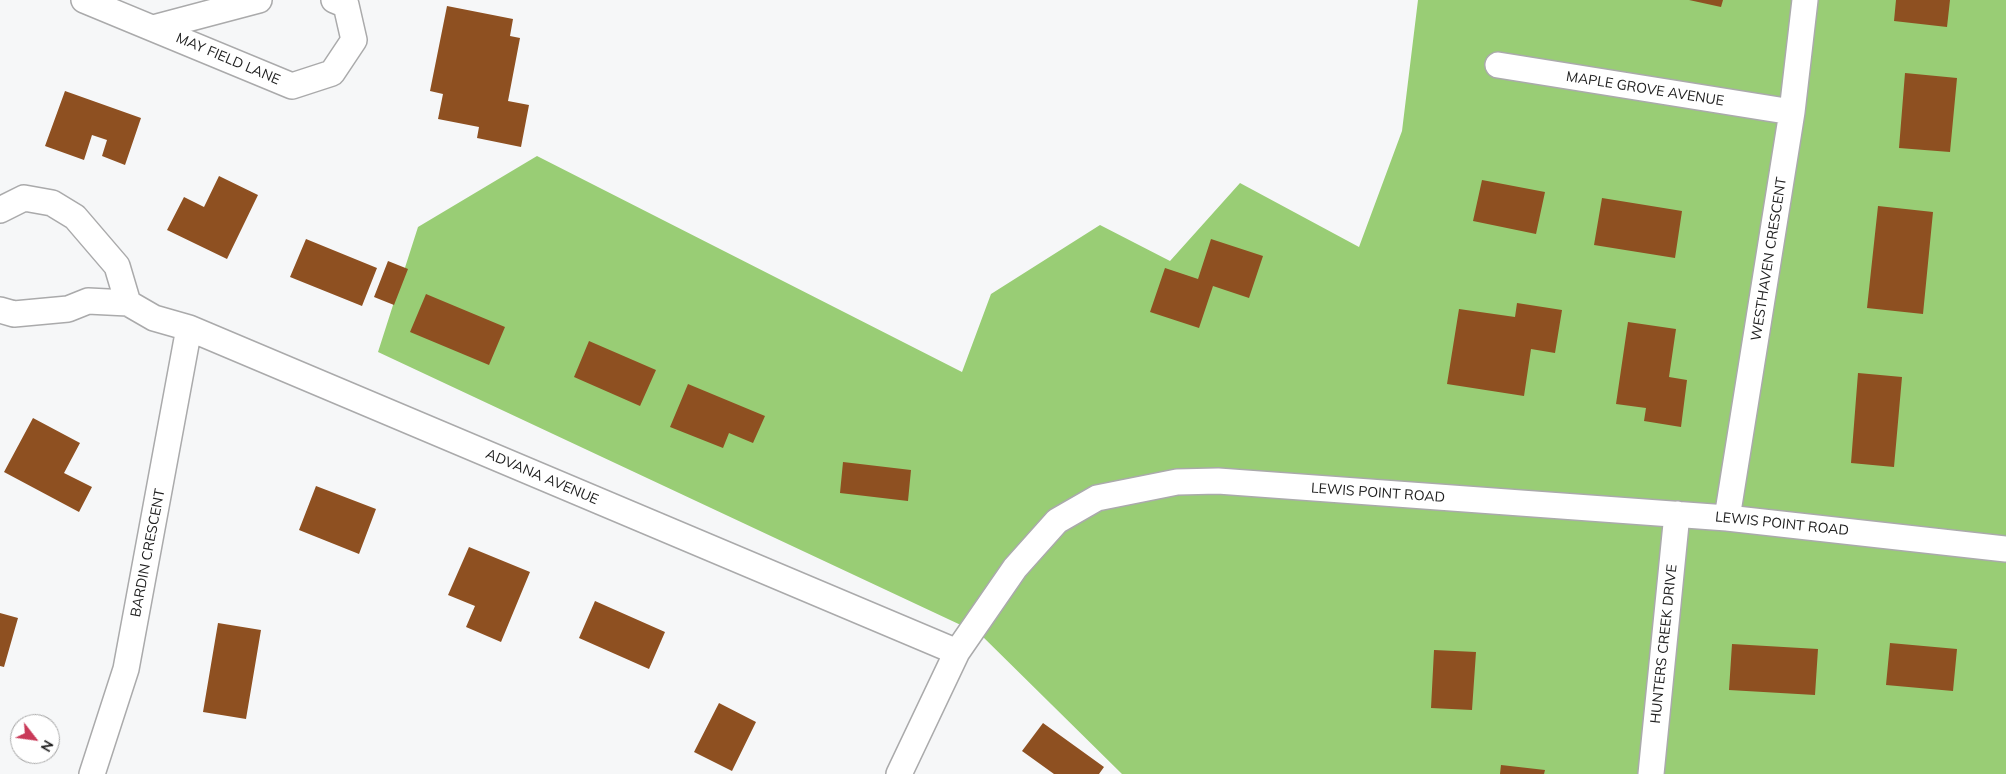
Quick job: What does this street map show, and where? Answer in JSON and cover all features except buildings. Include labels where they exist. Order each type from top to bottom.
[{"type":"street","name":"MAY FIELD LANE","points":[[84,0],[292,86],[332,74],[354,40],[346,5],[334,0]]},
{"type":"street","name":"MAY FIELD LANE","points":[[153,28],[259,0]]},
{"type":"street","name":"WESTHAVEN CRESCENT","points":[[1727,518],[1792,112],[1805,0]]},
{"type":"street","name":"MAPLE GROVE AVENUE","points":[[1498,65],[1792,112]]},
{"type":"street","points":[[0,210],[24,198],[52,203],[75,216],[118,266],[128,303]]},
{"type":"street","name":"ADVANA AVENUE","points":[[0,310],[14,314],[68,309],[88,301],[128,303],[154,318],[190,328],[957,652]]},
{"type":"street","name":"BARDIN CRESCENT","points":[[92,774],[126,669],[190,328]]},
{"type":"street","name":"LEWIS POINT ROAD","points":[[898,774],[957,652],[1015,568],[1057,521],[1096,498],[1177,482],[1218,481],[1727,518],[2006,548]]},
{"type":"street","name":"HUNTERS CREEK DRIVE","points":[[1652,774],[1677,514]]},
{"type":"green space","points":[[1418,0],[2006,0],[2006,774],[1122,774],[980,634],[378,352],[418,227],[537,156],[962,372],[991,294],[1100,225],[1170,261],[1240,183],[1359,247],[1402,131]]}]
